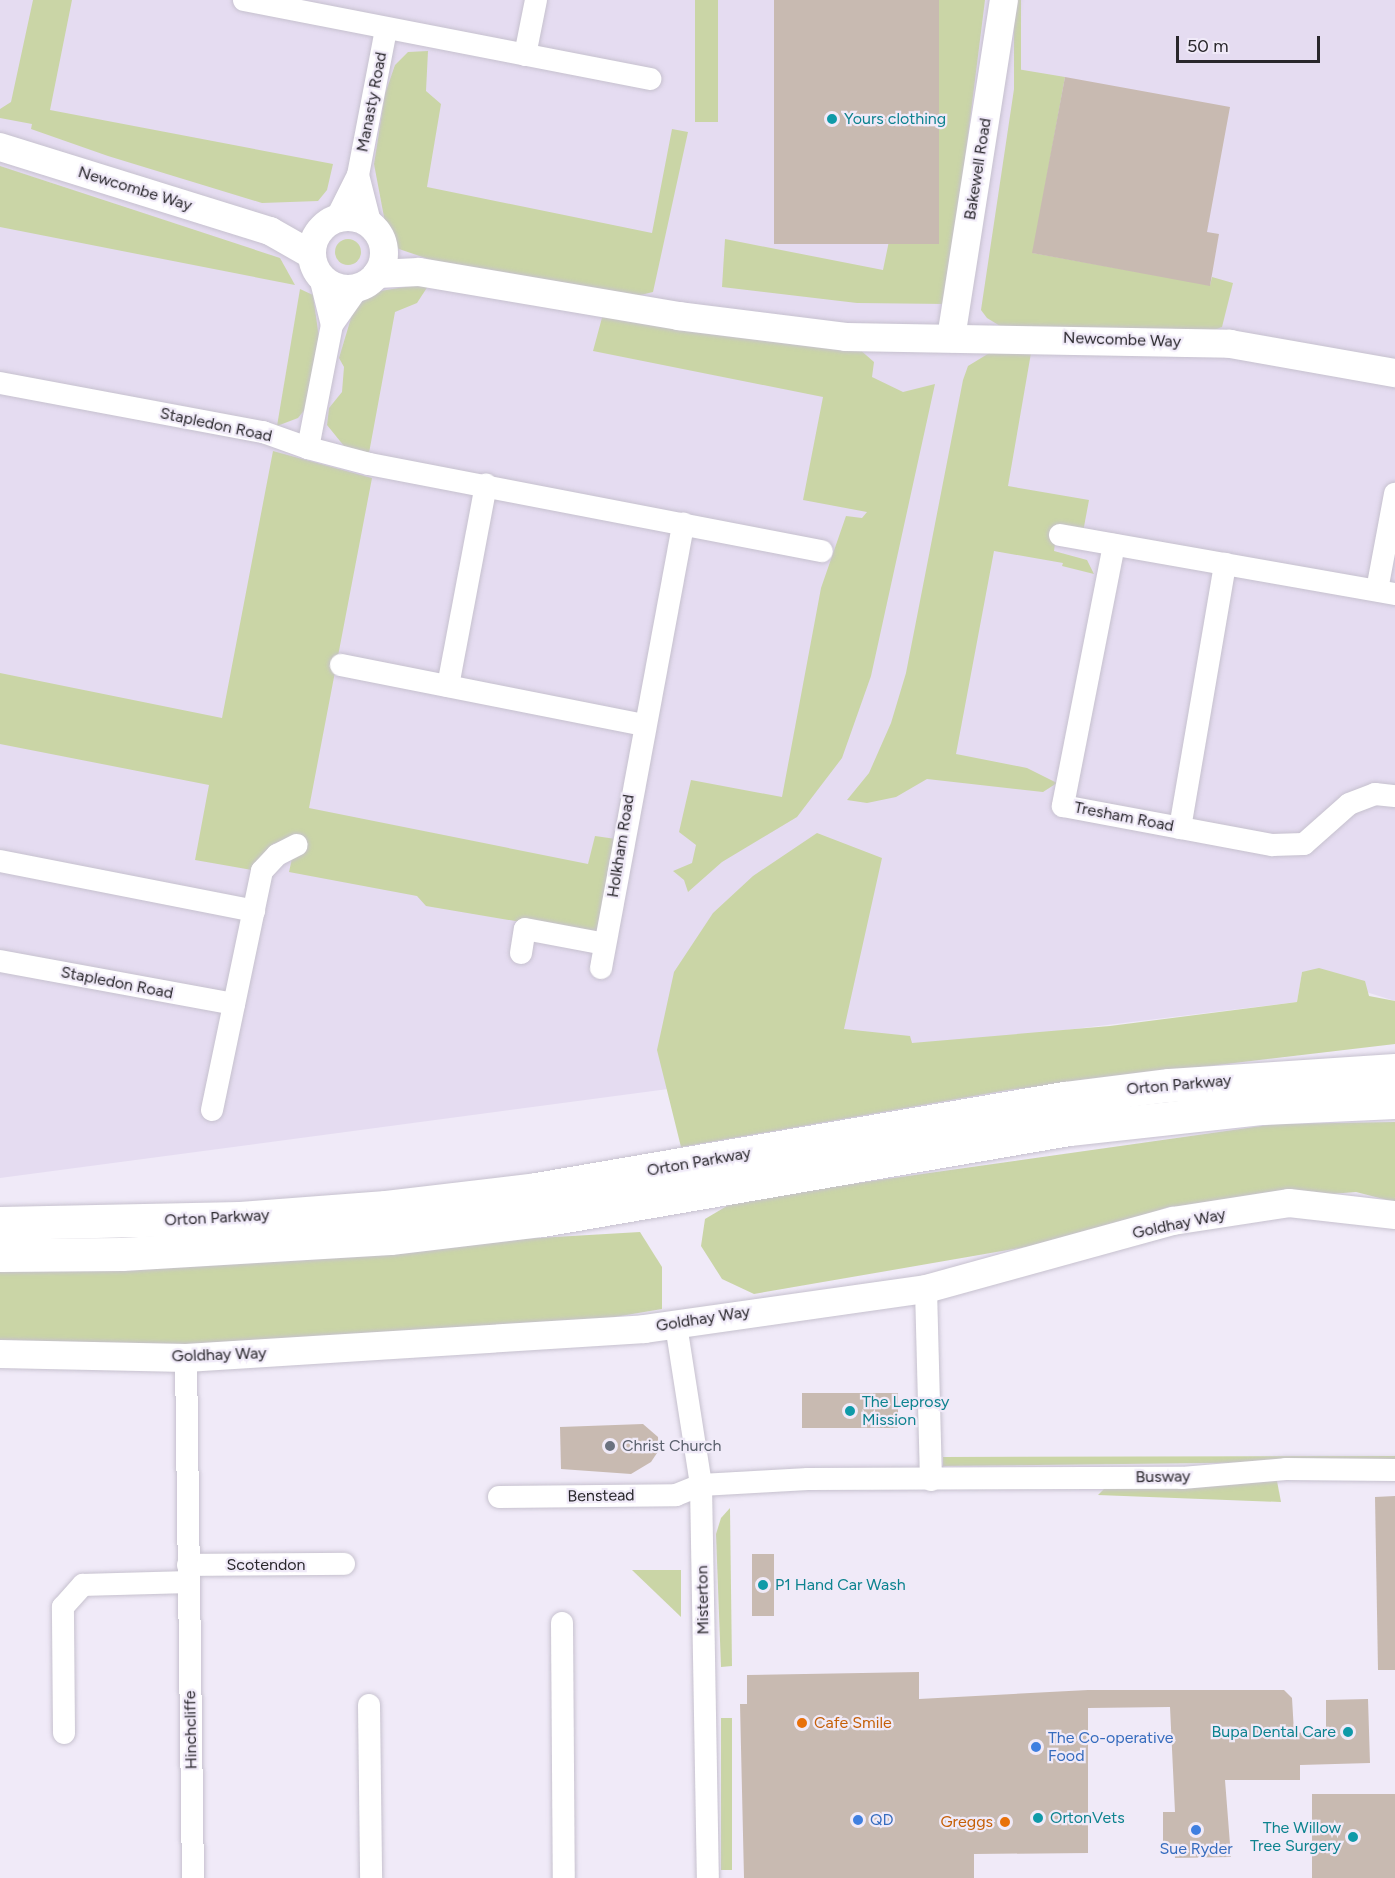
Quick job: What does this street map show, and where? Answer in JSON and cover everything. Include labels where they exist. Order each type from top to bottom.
[{"type":"main road","name":"Orton Parkway","points":[[0,1222],[240,1218],[386,1207],[536,1189],[1064,1098],[1169,1085],[1395,1070]]},
{"type":"main road","name":"Orton Parkway","points":[[0,1255],[133,1254],[390,1238],[553,1218],[1069,1129],[1263,1108],[1395,1102]]},
{"type":"street","name":"Manasty Road","points":[[244,0],[650,80]]},
{"type":"street","points":[[525,55],[536,0]]},
{"type":"street","name":"Bakewell Road","points":[[951,338],[1004,0]]},
{"type":"street","name":"Manasty Road","points":[[329,223],[358,175],[386,28]]},
{"type":"street","name":"Newcombe Way","points":[[0,147],[270,231],[316,266]]},
{"type":"street","name":"Manasty Road","points":[[358,175],[377,236]]},
{"type":"street","points":[[419,272],[377,236],[349,217],[329,223],[316,266],[332,325],[308,448],[822,552]]},
{"type":"street","name":"Newcombe Way","points":[[270,231],[329,223]]},
{"type":"street","points":[[332,325],[367,281],[377,236]]},
{"type":"street","points":[[316,266],[333,286],[419,272]]},
{"type":"street","name":"Newcombe Way","points":[[419,272],[678,316],[846,337],[1230,344],[1395,373]]},
{"type":"street","name":"Stapledon Road","points":[[0,383],[263,432],[308,448]]},
{"type":"street","points":[[448,686],[486,485]]},
{"type":"street","points":[[1060,535],[1386,592],[1395,495]]},
{"type":"street","name":"Holkham Road","points":[[601,968],[644,725],[683,524]]},
{"type":"street","name":"Tresham Road","points":[[1113,545],[1063,806],[1272,845],[1304,844],[1349,804],[1375,794],[1395,796]]},
{"type":"street","points":[[1180,828],[1225,564]]},
{"type":"street","points":[[341,665],[644,725]]},
{"type":"street","points":[[212,1110],[262,871],[277,855],[297,845]]},
{"type":"street","points":[[0,861],[254,911]]},
{"type":"street","points":[[521,953],[525,928],[604,944]]},
{"type":"street","name":"Stapledon Road","points":[[0,961],[234,1004]]},
{"type":"street","name":"Goldhay Way","points":[[0,1354],[186,1358],[461,1343],[676,1325],[713,1316],[926,1289],[1173,1221],[1289,1203],[1395,1215]]},
{"type":"street","points":[[926,1289],[931,1480]]},
{"type":"street","name":"Misterton","points":[[676,1325],[701,1485],[708,1878]]},
{"type":"street","name":"Hinchcliffe","points":[[186,1358],[193,1878]]},
{"type":"street","name":"Busway","points":[[701,1485],[1395,1470]]},
{"type":"street","name":"Benstead","points":[[499,1497],[676,1495],[701,1485]]},
{"type":"street","name":"Scotendon","points":[[188,1574],[344,1564]]},
{"type":"street","points":[[64,1733],[63,1607],[83,1585],[188,1574]]},
{"type":"street","points":[[562,1623],[564,1878]]},
{"type":"street","points":[[369,1705],[371,1878]]},
{"type":"shaded area","points":[[0,0],[1395,0],[1395,1001],[1302,972],[1297,1002],[686,1076],[668,1089],[0,1178]]},
{"type":"green space","points":[[33,0],[72,0],[50,110],[333,164],[327,190],[318,201],[262,203],[108,156],[31,129],[32,124],[0,118],[0,109],[11,102]]},
{"type":"green space","points":[[695,0],[718,0],[718,122],[695,122]]},
{"type":"green space","points":[[939,0],[985,0],[947,304],[857,303],[722,287],[725,239],[883,270]]},
{"type":"green space","points":[[1014,0],[1021,0],[1021,304],[1014,304]]},
{"type":"green space","points":[[428,51],[426,91],[441,104],[427,187],[652,233],[672,129],[688,132],[653,292],[628,298],[446,265],[399,249],[388,238],[374,164],[385,94],[395,65],[408,52]]},
{"type":"green space","points":[[1017,69],[1065,77],[1033,253],[1210,285],[1212,277],[1233,283],[1222,327],[1206,333],[1005,329],[987,318],[981,310]]},
{"type":"green space","points":[[0,166],[280,258],[295,285],[0,227]]},
{"type":"green space","points":[[348,239],[357,243],[361,252],[357,261],[348,265],[339,261],[335,252],[339,243]]},
{"type":"green space","points":[[430,283],[417,303],[395,312],[369,453],[344,446],[327,425],[329,408],[342,392],[344,367],[339,358],[354,308],[365,296],[380,291]]},
{"type":"green space","points":[[300,289],[313,295],[319,338],[306,408],[298,418],[277,426]]},
{"type":"green space","points":[[603,314],[858,348],[874,362],[872,377],[903,392],[935,384],[871,676],[842,758],[797,817],[722,862],[688,892],[684,880],[673,871],[692,863],[696,845],[679,832],[691,780],[782,797],[821,588],[846,516],[862,518],[867,512],[803,500],[823,397],[593,351]]},
{"type":"green space","points":[[991,352],[1031,353],[1008,486],[1089,500],[1083,532],[1057,530],[1054,551],[1087,560],[1094,574],[1062,566],[1063,563],[994,551],[956,754],[1027,768],[1057,783],[1043,792],[927,779],[896,797],[867,803],[847,800],[869,773],[891,723],[906,673],[963,380],[968,366]]},
{"type":"green space","points":[[273,451],[372,478],[309,808],[588,864],[595,836],[616,839],[598,935],[426,906],[417,896],[289,872],[297,836],[273,844],[252,870],[195,860],[209,785],[0,744],[0,673],[222,718]]},
{"type":"green space","points":[[817,833],[882,858],[844,1029],[910,1036],[912,1043],[1110,1026],[1297,1002],[1302,972],[1319,968],[1365,981],[1369,996],[1395,1001],[1395,1044],[1008,1090],[681,1147],[657,1050],[674,972],[713,913],[753,876]]},
{"type":"green space","points":[[1395,1122],[1395,1202],[1356,1192],[1168,1207],[1089,1236],[754,1294],[722,1279],[701,1246],[705,1219],[737,1200],[1276,1124]]},
{"type":"green space","points":[[640,1232],[662,1267],[662,1309],[461,1343],[0,1345],[0,1269]]},
{"type":"green space","points":[[1395,1456],[1395,1461],[943,1466],[943,1457]]},
{"type":"green space","points":[[1277,1481],[1281,1502],[1098,1495],[1108,1485]]},
{"type":"green space","points":[[730,1508],[732,1666],[721,1667],[716,1534],[721,1518]]},
{"type":"green space","points":[[632,1570],[681,1570],[681,1617]]},
{"type":"green space","points":[[721,1718],[732,1718],[732,1870],[721,1870]]},
{"type":"building","name":"Yours clothing","points":[[774,0],[939,0],[939,244],[774,244]]},
{"type":"building","points":[[1065,77],[1230,107],[1207,232],[1219,234],[1210,286],[1032,253]]},
{"type":"building","name":"The Leprosy Mission","points":[[802,1393],[898,1393],[898,1428],[802,1428]]},
{"type":"building","name":"Christ Church","points":[[643,1424],[658,1437],[659,1450],[651,1462],[631,1474],[561,1469],[560,1427]]},
{"type":"building","points":[[1395,1496],[1395,1670],[1378,1670],[1375,1497]]},
{"type":"building","name":"P1 Hand Car Wash","points":[[752,1554],[774,1554],[774,1616],[752,1616]]},
{"type":"building","points":[[919,1672],[919,1699],[1088,1690],[1284,1690],[1292,1698],[1294,1732],[1326,1735],[1326,1700],[1368,1699],[1370,1763],[1300,1765],[1300,1780],[1225,1780],[1231,1857],[1175,1858],[1174,1848],[1163,1848],[1163,1812],[1175,1812],[1170,1707],[1088,1708],[1088,1853],[974,1854],[974,1878],[744,1878],[740,1704],[747,1704],[747,1675]]},
{"type":"building","name":"The Willow Tree Surgery","points":[[1312,1794],[1395,1794],[1395,1878],[1312,1878]]},
{"type":"place","name":"Yours clothing","points":[[832,119]]},
{"type":"place","name":"The Leprosy Mission","points":[[850,1411]]},
{"type":"place","name":"Christ Church","points":[[610,1446]]},
{"type":"place","name":"P1 Hand Car Wash","points":[[763,1585]]},
{"type":"place","name":"Cafe Smile","points":[[802,1723]]},
{"type":"place","name":"Bupa Dental Care","points":[[1348,1732]]},
{"type":"place","name":"The Co-operative Food","points":[[1036,1747]]},
{"type":"place","name":"OrtonVets","points":[[1038,1818]]},
{"type":"place","name":"QD","points":[[858,1820]]},
{"type":"place","name":"Greggs","points":[[1005,1822]]},
{"type":"place","name":"Sue Ryder","points":[[1196,1830]]},
{"type":"place","name":"The Willow Tree Surgery","points":[[1353,1837]]}]
